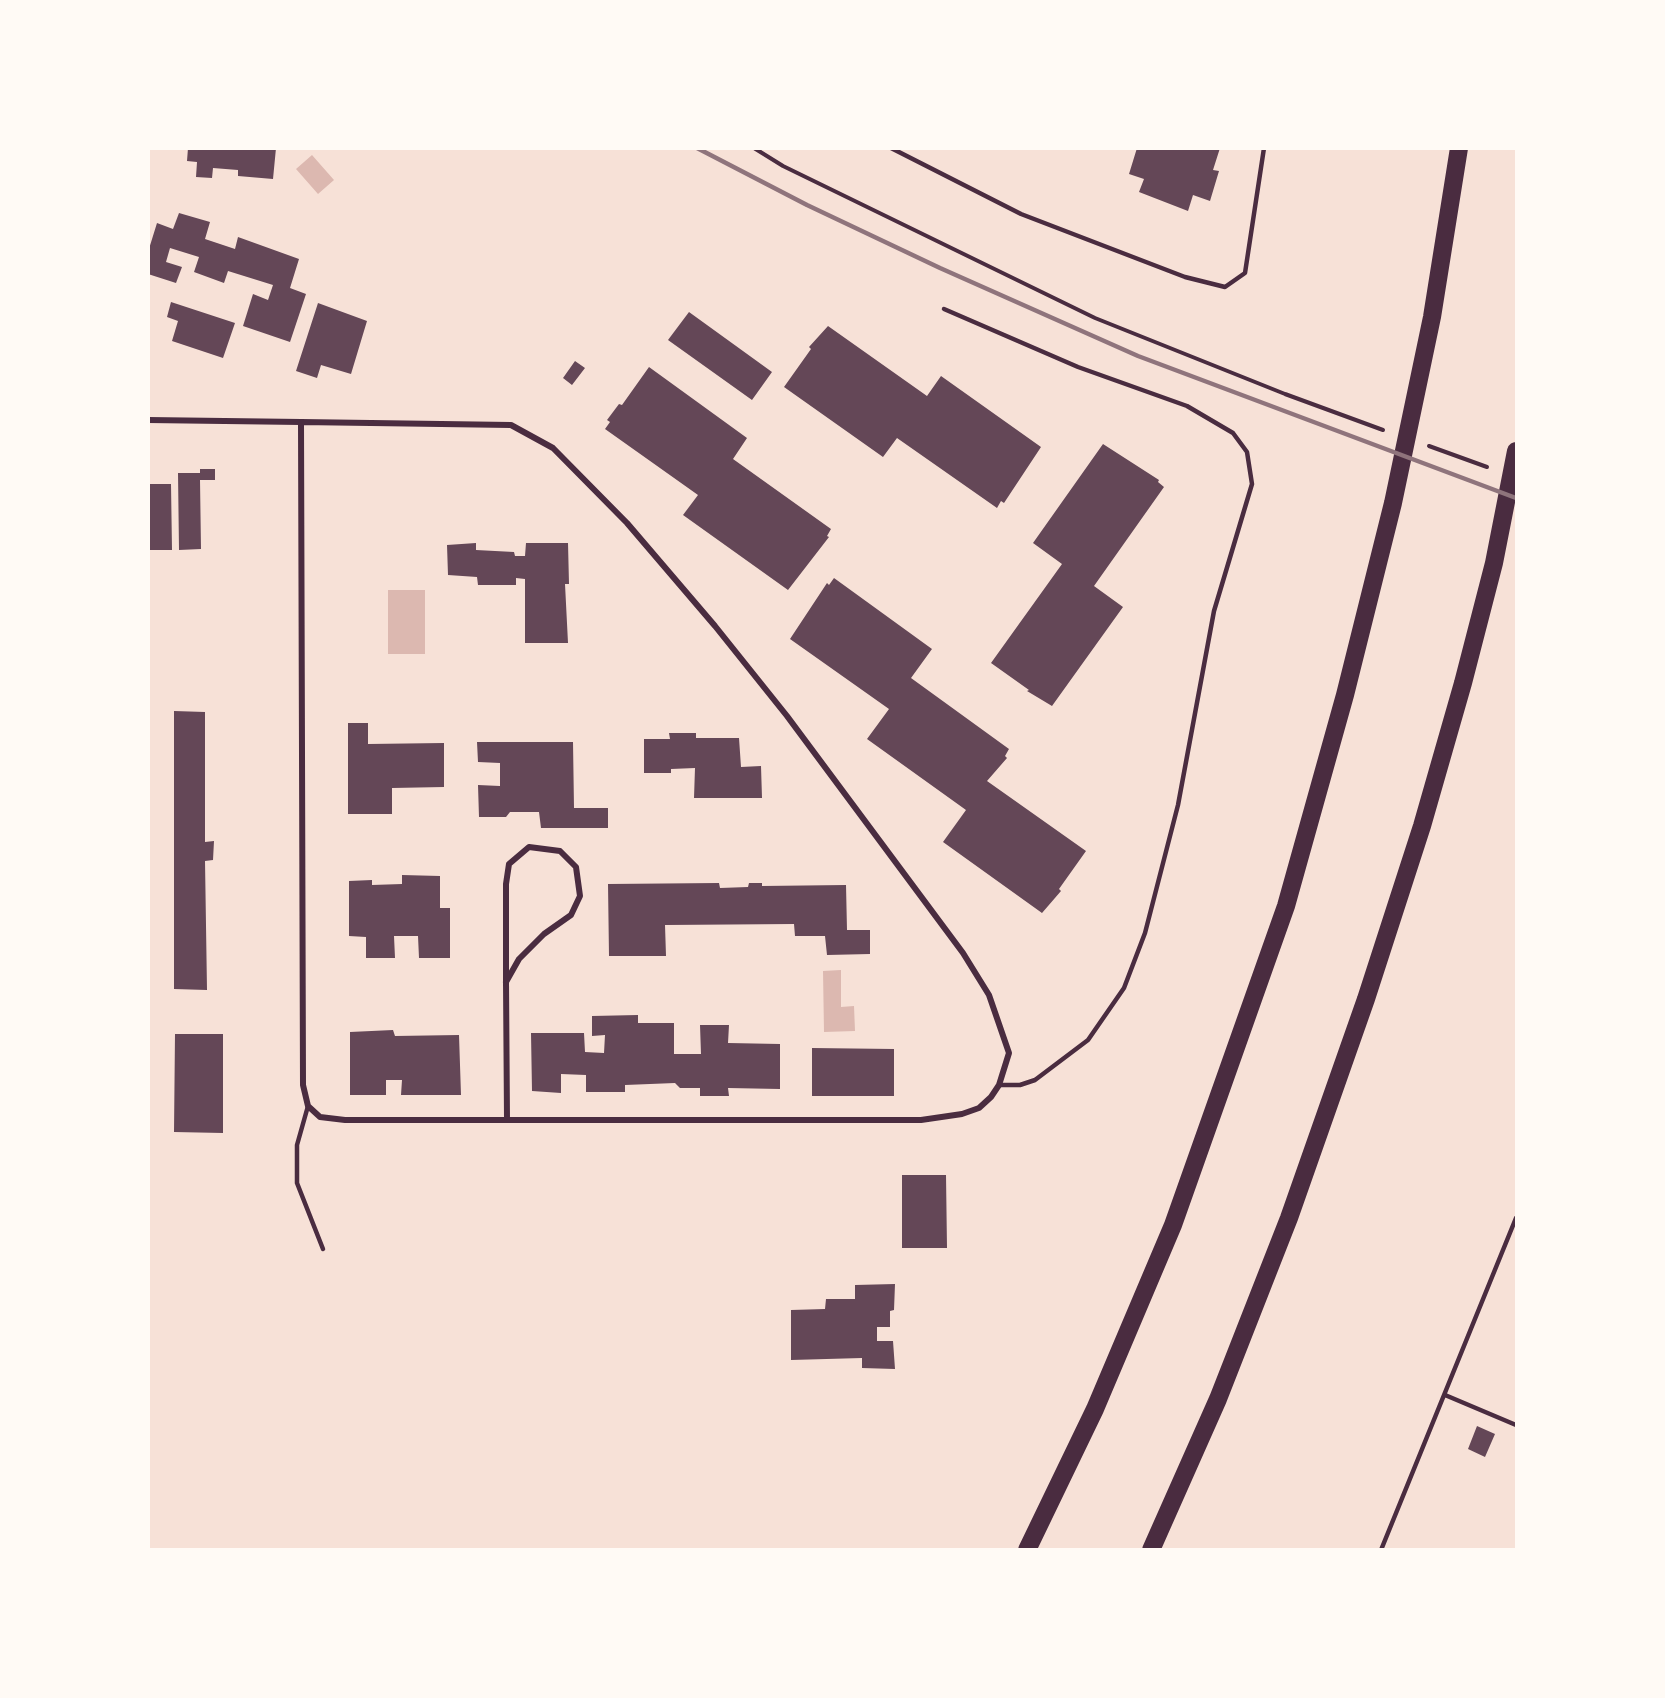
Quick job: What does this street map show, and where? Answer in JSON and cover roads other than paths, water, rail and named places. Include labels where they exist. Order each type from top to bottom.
[{"type":"highway","points":[[1027,1550],[1095,1409],[1173,1225],[1286,906],[1345,695],[1393,503],[1432,317],[1459,148]]},
{"type":"highway","points":[[1151,1550],[1218,1399],[1289,1218],[1370,988],[1422,826],[1463,683],[1494,563],[1516,451]]},
{"type":"street","points":[[148,420],[301,422],[511,425],[553,448],[627,523],[751,671],[963,953],[989,995],[1005,1035],[1009,1053],[999,1085],[979,1108],[962,1114],[921,1120],[345,1120],[320,1117],[308,1106],[303,1085],[301,422]]},
{"type":"street","points":[[506,982],[519,959],[544,934],[571,915],[580,896],[576,867],[560,851],[529,848],[509,864],[506,884],[506,982],[507,1119]]},
{"type":"lane","points":[[891,148],[1021,214],[1185,277],[1226,287],[1245,273],[1264,148]]},
{"type":"lane","points":[[944,309],[1078,367],[1187,406],[1233,433],[1247,452],[1252,484],[1214,611],[1178,805],[1145,933],[1124,988],[1088,1040],[1035,1080],[1020,1085],[999,1085]]},
{"type":"lane","points":[[308,1106],[297,1145],[297,1184],[323,1249]]},
{"type":"lane","points":[[1382,1550],[1516,1218]]},
{"type":"lane","points":[[1445,1395],[1516,1425]]},
{"type":"railway","points":[[697,148],[807,205],[940,268],[1138,356],[1516,498]]}]
